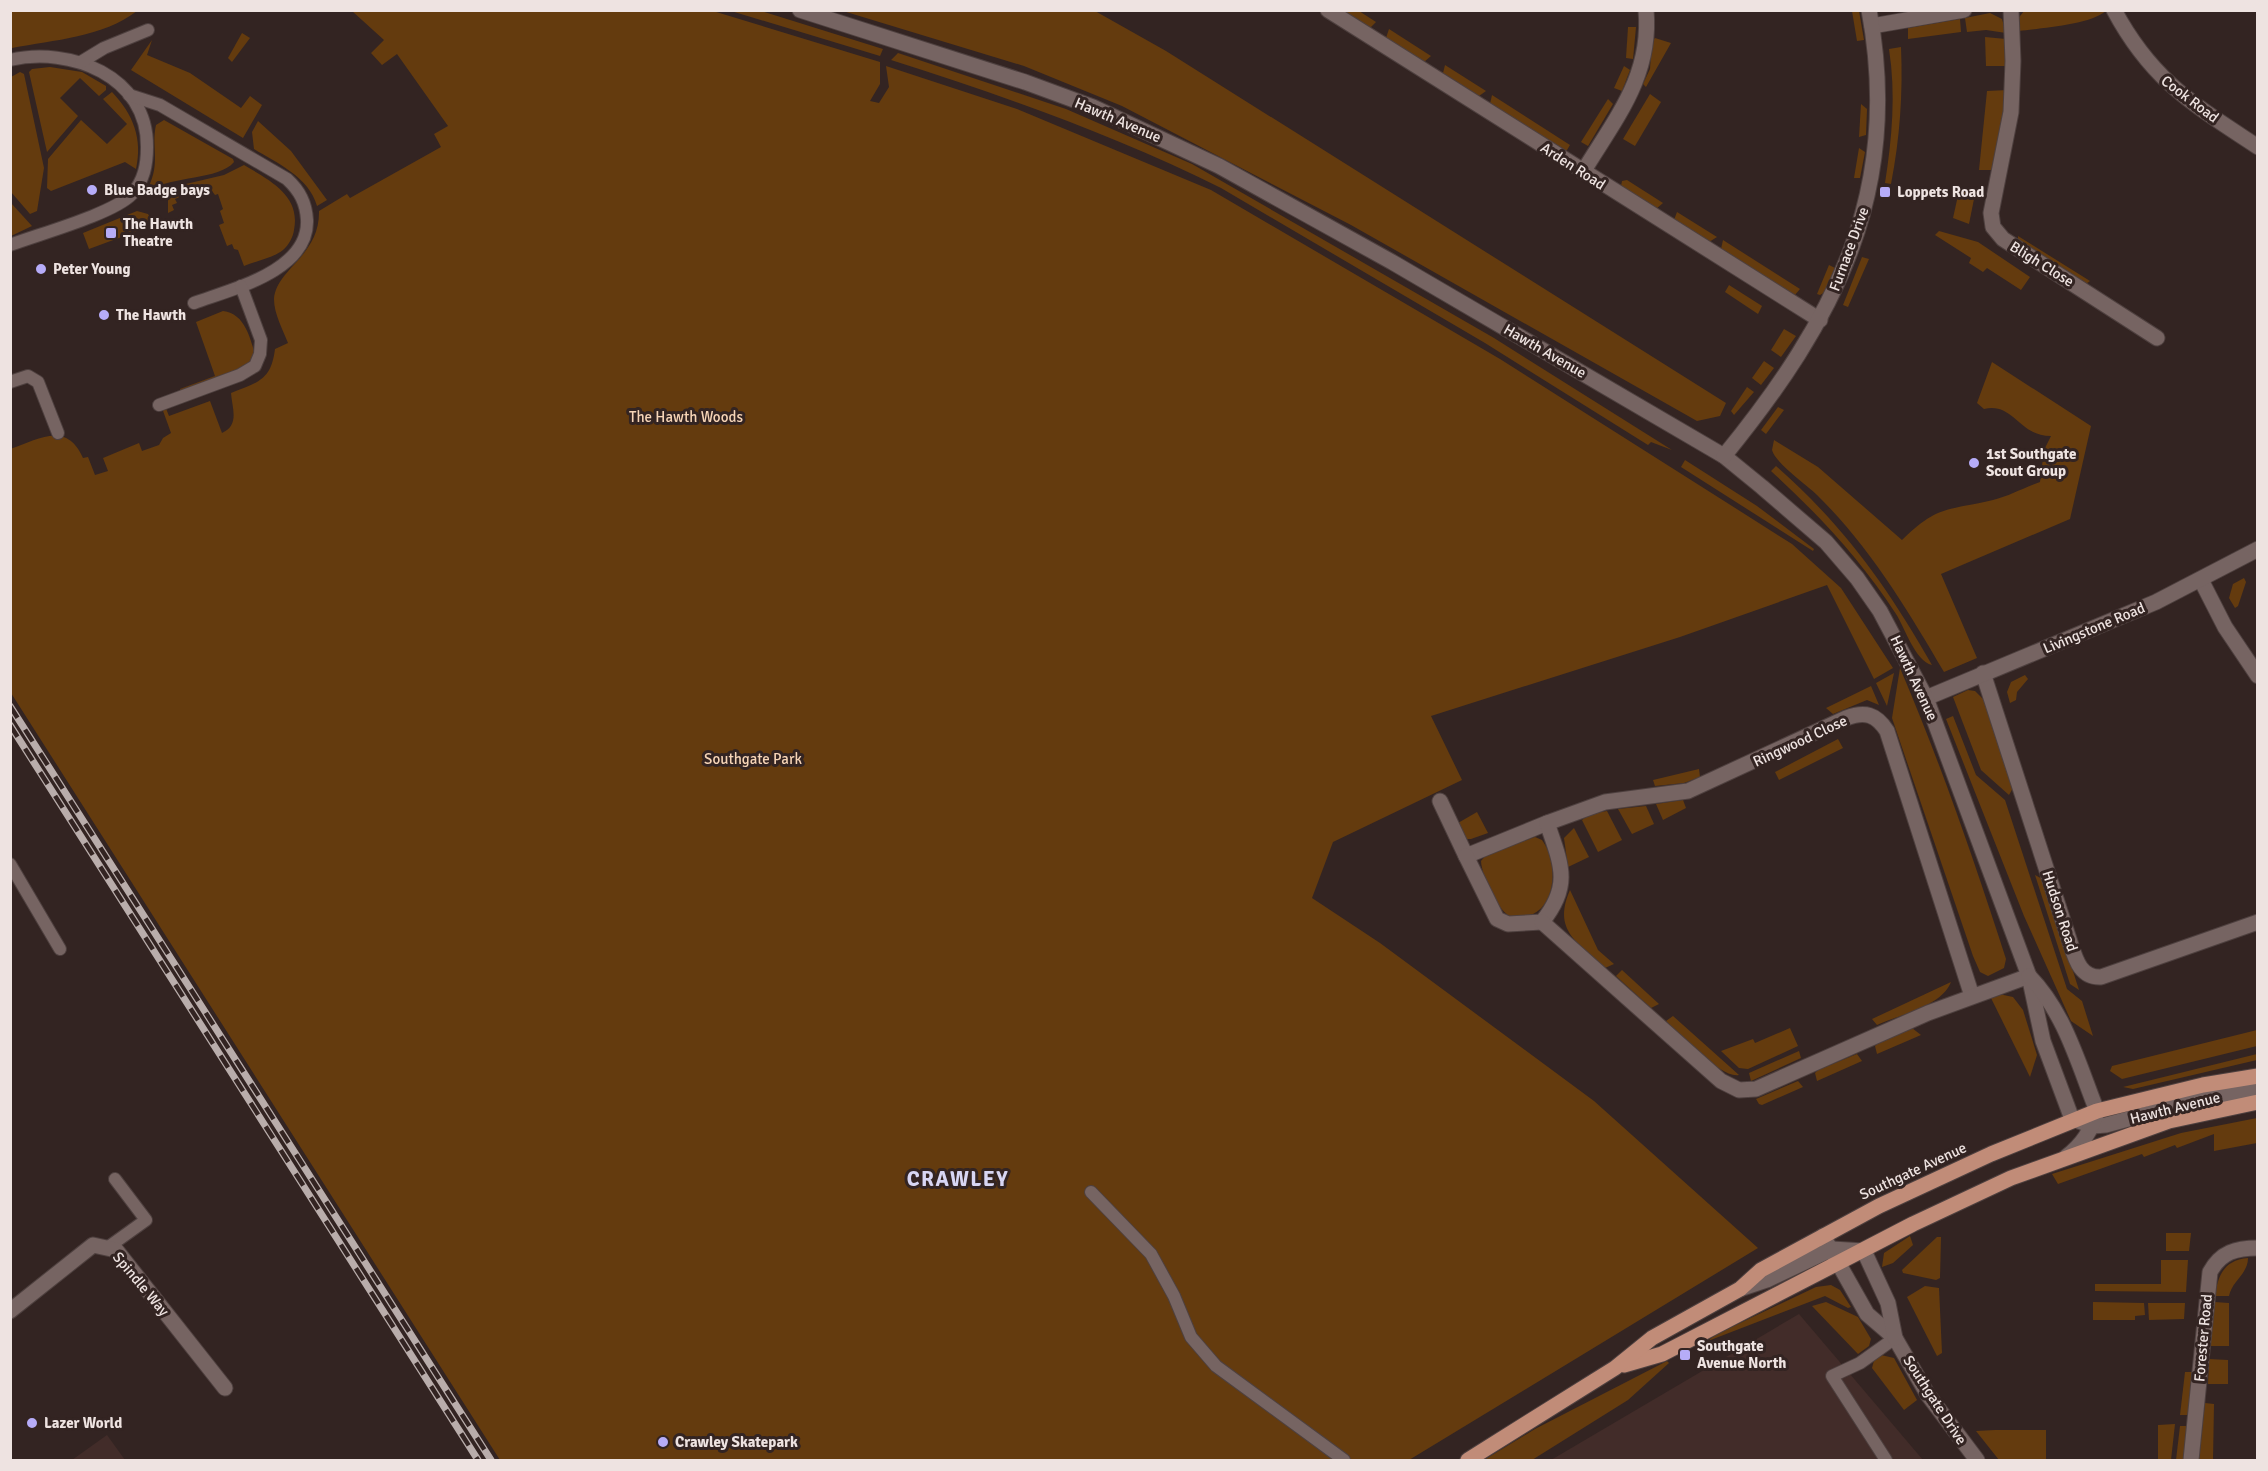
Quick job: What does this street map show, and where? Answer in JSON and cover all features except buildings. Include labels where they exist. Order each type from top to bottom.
[{"type":"main road","name":"Southgate Avenue","points":[[1468,1461],[1615,1368],[1652,1338],[1740,1289],[1761,1270],[1879,1206],[2072,1119],[2203,1085],[2258,1076]]},
{"type":"main road","name":"Southgate Avenue","points":[[1615,1368],[1662,1354],[1977,1193],[2066,1157],[2169,1121],[2258,1102]]},
{"type":"street","name":"Hawth Avenue","points":[[800,10],[1025,82],[1094,107],[1161,137],[1276,196],[1724,456],[1826,543],[1857,578],[1886,620],[1926,698],[2029,976],[2043,1041],[2072,1119],[2092,1126],[2130,1119],[2206,1098],[2258,1089]]},
{"type":"street","name":"Arden Road","points":[[1328,10],[1820,320]]},
{"type":"street","points":[[1582,172],[1631,93],[1640,73],[1648,31],[1646,10]]},
{"type":"street","name":"Furnace Drive","points":[[1724,456],[1792,366],[1820,320],[1845,269],[1859,231],[1874,159],[1877,74],[1869,10]]},
{"type":"street","points":[[1872,26],[1964,10]]},
{"type":"street","name":"Bligh Close","points":[[2011,10],[2013,61],[2011,102],[1991,213],[1993,227],[2003,238],[2157,338]]},
{"type":"street","name":"Cook Road","points":[[2114,10],[2143,57],[2171,87],[2258,147]]},
{"type":"street","name":"Livingstone Road","points":[[1926,698],[2156,602],[2258,549]]},
{"type":"street","points":[[2201,580],[2241,655],[2258,676]]},
{"type":"street","name":"Hudson Road","points":[[1983,674],[2069,939],[2083,971],[2091,977],[2101,977],[2258,922]]},
{"type":"street","name":"Ringwood Close","points":[[1466,856],[1605,802],[1688,791],[1846,718],[1859,713],[1871,715],[1887,731],[1972,996]]},
{"type":"street","points":[[1440,801],[1497,919],[1508,924],[1542,922],[1721,1081],[1739,1090],[1756,1089],[1972,996],[2029,976]]},
{"type":"street","points":[[1542,922],[1553,908],[1562,889],[1560,861],[1547,823]]},
{"type":"street","name":"Hawth Avenue","points":[[2029,976],[2043,990],[2060,1017],[2097,1111]]},
{"type":"street","points":[[2066,1157],[2081,1144],[2092,1126],[2097,1111]]},
{"type":"street","name":"Southgate Drive","points":[[1823,1236],[1833,1249],[1867,1314],[1895,1338]]},
{"type":"street","name":"Spindle Way","points":[[10,1311],[93,1245],[116,1250],[225,1388]]},
{"type":"street","name":"Forester Road","points":[[2191,1461],[2210,1272],[2226,1253],[2242,1248],[2258,1248]]},
{"type":"street","points":[[1740,1289],[1767,1280],[1833,1249],[1864,1251]]},
{"type":"street","name":"Southgate Drive","points":[[1864,1251],[1888,1303],[1895,1338],[1928,1395],[1977,1461]]},
{"type":"lane","points":[[81,62],[104,48],[148,30]]},
{"type":"lane","points":[[10,60],[45,56],[81,62],[117,81],[139,110],[148,144],[144,174],[131,195],[110,208],[10,245]]},
{"type":"lane","points":[[129,94],[160,105],[287,179],[297,188],[304,200],[307,214],[304,240],[293,256],[274,270],[241,286],[194,303]]},
{"type":"lane","points":[[159,405],[240,375],[255,366],[260,354],[261,340],[241,286]]},
{"type":"lane","points":[[10,382],[28,376],[39,382],[58,433]]},
{"type":"lane","points":[[10,864],[60,950]]},
{"type":"lane","points":[[107,1248],[146,1220],[115,1179]]},
{"type":"lane","points":[[1091,1192],[1151,1254],[1191,1336],[1216,1366],[1344,1461]]},
{"type":"lane","points":[[1886,1461],[1832,1376],[1860,1363],[1895,1338]]},
{"type":"shaded area","points":[[1799,1314],[1923,1460],[1551,1460]]},
{"type":"shaded area","points":[[107,1435],[125,1460],[72,1460]]},
{"type":"green space","points":[[10,11],[137,11],[124,20],[94,32],[12,48]]},
{"type":"green space","name":"The Hawth Woods","points":[[352,11],[713,11],[880,62],[880,84],[870,101],[879,103],[889,87],[886,66],[1017,109],[1211,190],[1500,359],[1792,544],[1841,588],[1893,668],[1874,679],[1827,585],[1680,637],[1431,716],[1462,780],[1333,842],[1312,898],[1380,943],[1594,1101],[1758,1248],[1409,1460],[500,1460],[11,693],[10,449],[42,438],[61,436],[76,447],[83,458],[88,457],[95,475],[108,471],[103,458],[139,443],[142,451],[159,445],[163,438],[171,433],[162,408],[165,406],[169,416],[210,401],[222,433],[228,430],[234,416],[231,393],[249,386],[267,374],[275,349],[288,343],[277,316],[274,299],[282,279],[313,240],[319,211],[347,194],[350,198],[441,147],[434,134],[448,126],[397,54],[382,65],[371,53],[384,40]]},
{"type":"green space","points":[[731,11],[761,11],[883,49],[880,56]]},
{"type":"green space","points":[[843,11],[1095,11],[1166,51],[1726,403],[1720,416],[1697,421],[1351,225],[1122,106],[1024,66]]},
{"type":"green space","points":[[1343,11],[1359,11],[1376,22],[1370,28]]},
{"type":"green space","points":[[1852,11],[1859,11],[1864,40],[1857,41]]},
{"type":"green space","points":[[2024,11],[2106,11],[2077,23],[2019,31],[2017,20]]},
{"type":"green space","points":[[1990,13],[2002,19],[2006,33],[1986,30],[1967,32],[1965,18]]},
{"type":"green space","points":[[1960,19],[1961,32],[1908,39],[1908,28]]},
{"type":"green space","points":[[1628,27],[1636,27],[1633,59],[1626,58]]},
{"type":"green space","points":[[1389,29],[1431,56],[1424,62],[1386,38]]},
{"type":"green space","points":[[242,33],[250,38],[232,62],[228,58]]},
{"type":"green space","points":[[1985,37],[2006,39],[2008,66],[1986,66]]},
{"type":"green space","points":[[1655,38],[1671,43],[1646,87],[1643,84],[1650,69],[1652,41]]},
{"type":"green space","points":[[152,40],[147,55],[190,73],[241,108],[250,96],[262,105],[243,138],[131,70]]},
{"type":"green space","points":[[1901,47],[1900,116],[1891,184],[1885,183],[1892,116],[1889,49]]},
{"type":"green space","points":[[898,53],[1066,109],[1192,164],[1494,338],[1672,450],[1651,442],[1648,445],[1485,343],[1221,188],[1141,151],[1059,118],[891,60]]},
{"type":"green space","points":[[1445,65],[1486,91],[1479,96],[1443,73]]},
{"type":"green space","points":[[1624,66],[1630,70],[1622,91],[1614,88]]},
{"type":"green space","points":[[50,67],[82,72],[106,86],[106,90],[99,96],[80,78],[60,98],[78,116],[47,152],[29,72],[32,69]]},
{"type":"green space","points":[[20,72],[24,74],[44,168],[37,211],[30,214],[11,192],[11,77]]},
{"type":"green space","points":[[2008,90],[1995,170],[1979,170],[1987,91]]},
{"type":"green space","points":[[112,92],[126,109],[134,127],[138,147],[136,169],[125,162],[51,191],[47,188],[48,159],[81,120],[107,144],[127,124],[103,99]]},
{"type":"green space","points":[[1650,94],[1661,102],[1635,146],[1623,139]]},
{"type":"green space","points":[[1492,95],[1570,145],[1567,150],[1564,151],[1490,104]]},
{"type":"green space","points":[[1608,99],[1613,104],[1588,146],[1581,142]]},
{"type":"green space","points":[[1861,104],[1867,109],[1866,135],[1859,137]]},
{"type":"green space","points":[[164,120],[233,159],[234,162],[218,172],[170,182],[150,190],[148,188],[155,163],[156,125]]},
{"type":"green space","points":[[258,121],[291,151],[327,200],[317,206],[313,196],[300,179],[254,149],[252,132]]},
{"type":"green space","points":[[1859,148],[1865,152],[1860,178],[1854,178]]},
{"type":"green space","points":[[244,165],[281,190],[293,207],[295,218],[293,235],[285,248],[279,253],[244,266],[238,250],[234,249],[232,244],[227,246],[219,225],[224,223],[220,211],[223,209],[218,194],[215,195],[212,191],[207,193],[204,187],[175,199],[177,203],[172,205],[174,210],[168,213],[168,197],[173,187],[224,175]]},
{"type":"green space","points":[[1627,180],[1663,203],[1656,209],[1621,186],[1622,181]]},
{"type":"green space","points":[[1959,191],[1975,194],[1969,224],[1953,218]]},
{"type":"green space","points":[[10,203],[32,226],[11,236]]},
{"type":"green space","points":[[137,211],[148,214],[154,225],[89,249],[83,233]]},
{"type":"green space","points":[[1677,212],[1717,237],[1709,242],[1674,220]]},
{"type":"green space","points":[[1939,231],[1978,242],[2030,277],[2021,290],[1987,268],[1983,272],[1969,263],[1971,258],[1935,235]]},
{"type":"green space","points":[[2018,236],[2090,281],[2086,284],[2018,240]]},
{"type":"green space","points":[[1723,240],[1800,289],[1794,296],[1721,249]]},
{"type":"green space","points":[[1862,257],[1869,259],[1848,307],[1843,305]]},
{"type":"green space","points":[[1829,265],[1835,268],[1825,292],[1817,294]]},
{"type":"green space","points":[[1729,285],[1762,306],[1758,314],[1725,292]]},
{"type":"green space","points":[[223,311],[231,313],[242,322],[256,357],[251,365],[181,393],[180,389],[215,376],[196,322]]},
{"type":"green space","points":[[1784,329],[1796,336],[1781,357],[1771,350]]},
{"type":"green space","points":[[1764,361],[1774,368],[1761,385],[1752,378]]},
{"type":"green space","points":[[1992,362],[2091,426],[2070,519],[1941,574],[1977,658],[1944,672],[1902,602],[1871,557],[1836,515],[1779,461],[1772,450],[1774,440],[1818,467],[1902,540],[1935,514],[1999,498],[2040,482],[2044,450],[2051,436],[2031,431],[2002,410],[1984,409],[1977,403]]},
{"type":"green space","points":[[1747,387],[1754,392],[1734,415],[1731,411]]},
{"type":"green space","points":[[1778,407],[1784,410],[1766,434],[1761,430]]},
{"type":"green space","points":[[1685,460],[1757,506],[1814,549],[1813,551],[1681,467]]},
{"type":"green space","points":[[1776,466],[1823,511],[1863,558],[1932,665],[1920,657],[1883,594],[1854,557],[1806,504],[1771,471]]},
{"type":"green space","points":[[2244,578],[2246,582],[2238,606],[2235,608],[2229,598],[2233,584]]},
{"type":"green space","points":[[1900,668],[1956,812],[2006,959],[2004,968],[1988,976],[1980,972],[1973,956],[1892,718]]},
{"type":"green space","points":[[1894,673],[1887,706],[1876,683]]},
{"type":"green space","points":[[2025,675],[2028,679],[2017,692],[2016,700],[2010,703],[2007,692],[2011,682]]},
{"type":"green space","points":[[1871,686],[1879,705],[1867,700],[1833,714],[1826,708]]},
{"type":"green space","points":[[1968,690],[1975,691],[1985,701],[2014,786],[2009,795],[1981,770],[1953,697]]},
{"type":"green space","points":[[1953,716],[1976,775],[2005,800],[2067,989],[2082,1001],[2093,1036],[2071,1021],[2024,916],[1946,719]]},
{"type":"green space","points":[[1838,739],[1843,748],[1779,780],[1775,772]]},
{"type":"green space","points":[[1699,769],[1700,777],[1684,783],[1655,786],[1653,780]]},
{"type":"green space","points":[[1683,800],[1686,808],[1663,820],[1656,804]]},
{"type":"green space","points":[[1646,806],[1654,824],[1632,834],[1618,809]]},
{"type":"green space","points":[[1607,811],[1622,840],[1598,852],[1582,820],[1590,814]]},
{"type":"green space","points":[[1477,812],[1488,833],[1465,839],[1458,823]]},
{"type":"green space","points":[[1574,828],[1589,857],[1568,867],[1564,838]]},
{"type":"green space","points":[[1535,837],[1542,840],[1552,865],[1550,892],[1545,903],[1536,912],[1524,917],[1509,916],[1499,906],[1490,891],[1481,861],[1486,855]]},
{"type":"green space","points":[[2035,875],[2044,880],[2079,990],[2070,984]]},
{"type":"green space","points":[[1570,890],[1598,950],[1614,964],[1605,968],[1571,935],[1564,916]]},
{"type":"green space","points":[[1622,970],[1659,1004],[1651,1008],[1616,976]]},
{"type":"green space","points":[[1951,982],[1939,997],[1919,1009],[1877,1025],[1872,1019]]},
{"type":"green space","points":[[1999,994],[2013,997],[2023,1010],[2037,1055],[2030,1077],[1990,996]]},
{"type":"green space","points":[[1673,1016],[1739,1075],[1722,1070],[1701,1054],[1666,1021]]},
{"type":"green space","points":[[1790,1028],[1798,1046],[1748,1069],[1739,1068],[1721,1051],[1753,1039],[1755,1043]]},
{"type":"green space","points":[[1912,1028],[1921,1035],[1877,1054],[1875,1046],[1877,1044]]},
{"type":"green space","points":[[2257,1030],[2257,1046],[2122,1079],[2110,1071],[2112,1066]]},
{"type":"green space","points":[[1799,1051],[1801,1058],[1751,1081],[1749,1073]]},
{"type":"green space","points":[[1857,1054],[1862,1061],[1817,1081],[1815,1073],[1818,1070]]},
{"type":"green space","points":[[2257,1054],[2257,1060],[2133,1089],[2123,1087]]},
{"type":"green space","points":[[1798,1081],[1803,1087],[1762,1105],[1756,1099]]},
{"type":"green space","points":[[2257,1118],[2257,1143],[2214,1151],[2214,1134],[2177,1148],[2175,1145],[2144,1157],[2142,1154],[2058,1184],[2052,1174],[2181,1133]]},
{"type":"green space","points":[[2166,1233],[2191,1233],[2189,1251],[2166,1251]]},
{"type":"green space","points":[[1910,1236],[1913,1245],[1893,1263],[1882,1267],[1884,1253]]},
{"type":"green space","points":[[1937,1237],[1941,1237],[1940,1278],[1936,1280],[1903,1273],[1902,1270]]},
{"type":"green space","points":[[2248,1258],[2245,1269],[2229,1296],[2215,1296],[2218,1281],[2228,1265]]},
{"type":"green space","points":[[2161,1260],[2188,1260],[2186,1292],[2095,1291],[2095,1284],[2161,1284]]},
{"type":"green space","points":[[1831,1285],[1840,1290],[1851,1307],[1848,1308],[1825,1296],[1708,1341],[1715,1335],[1816,1287]]},
{"type":"green space","points":[[1925,1286],[1939,1288],[1942,1353],[1937,1356],[1907,1297]]},
{"type":"green space","points":[[1826,1302],[1858,1317],[1871,1339],[1869,1346],[1858,1354],[1812,1306]]},
{"type":"green space","points":[[2093,1302],[2144,1303],[2145,1315],[2135,1316],[2135,1320],[2093,1320]]},
{"type":"green space","points":[[2214,1302],[2229,1303],[2229,1346],[2210,1346]]},
{"type":"green space","points":[[2148,1303],[2185,1303],[2184,1319],[2149,1320]]},
{"type":"green space","points":[[1881,1355],[1894,1358],[1917,1400],[1904,1410],[1872,1368],[1875,1357]]},
{"type":"green space","points":[[2209,1359],[2228,1360],[2228,1384],[2208,1384]]},
{"type":"green space","points":[[1667,1361],[1669,1363],[1628,1400],[1532,1460],[1484,1460],[1535,1429]]},
{"type":"green space","points":[[2185,1372],[2192,1372],[2188,1415],[2180,1415]]},
{"type":"green space","points":[[2205,1403],[2214,1404],[2213,1460],[2199,1460]]},
{"type":"green space","points":[[2175,1424],[2171,1460],[2158,1460],[2158,1425]]},
{"type":"green space","points":[[2180,1426],[2188,1426],[2185,1460],[2176,1460]]},
{"type":"green space","points":[[2046,1430],[2046,1460],[1999,1460],[1976,1431]]},
{"type":"railway","points":[[10,706],[491,1460]]},
{"type":"railway","points":[[10,725],[478,1460]]},
{"type":"place","name":"Blue Badge bays","points":[[92,190]]},
{"type":"place","name":"Loppets Road","points":[[1885,192]]},
{"type":"place","name":"The Hawth Theatre","points":[[111,233]]},
{"type":"place","name":"Peter Young","points":[[41,269]]},
{"type":"place","name":"The Hawth","points":[[104,315]]},
{"type":"place","name":"1st Southgate Scout Group","points":[[1974,463]]},
{"type":"place","name":"Southgate Avenue North","points":[[1685,1355]]},
{"type":"place","name":"Lazer World","points":[[32,1423]]},
{"type":"place","name":"Crawley Skatepark","points":[[663,1442]]},
{"type":"district","name":"CRAWLEY","points":[[958,1179]]},
{"type":"park label","name":"Southgate Park","points":[[753,759]]}]
